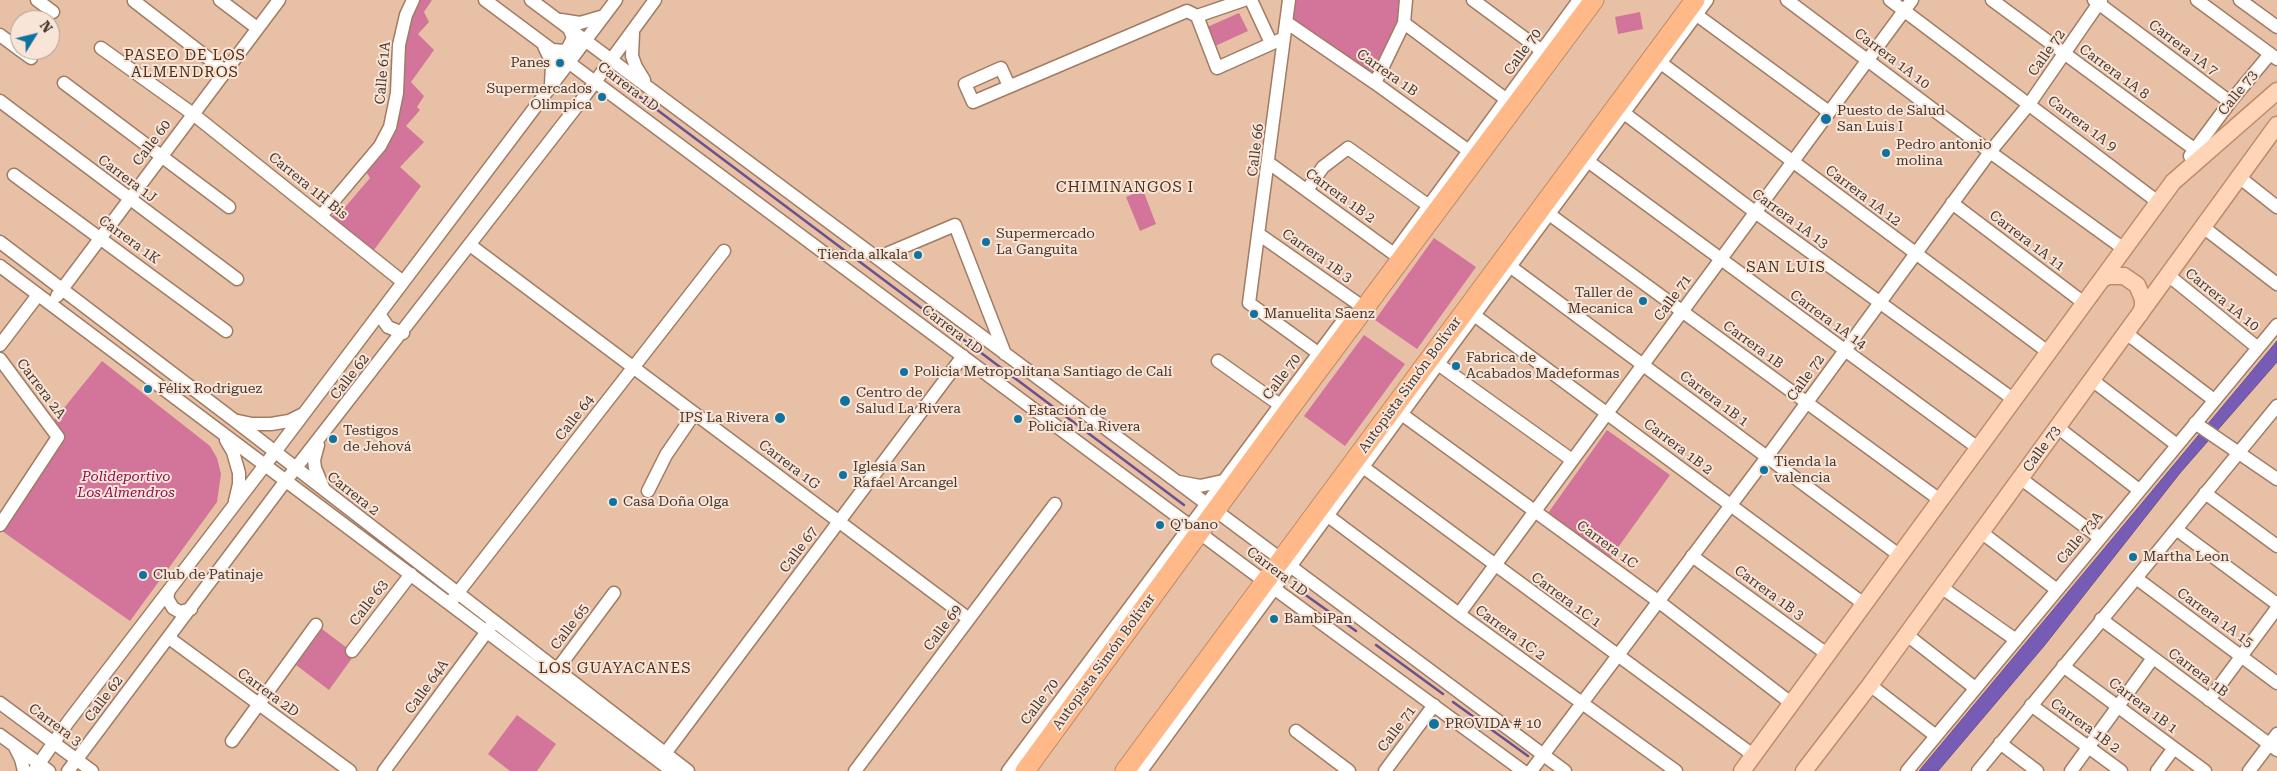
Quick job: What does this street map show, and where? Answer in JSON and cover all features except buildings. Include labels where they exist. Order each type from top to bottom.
[{"type":"highway","name":"Autopista Simón Bolívar","points":[[1025,771],[1170,561],[1323,357],[1582,0]]},
{"type":"highway","name":"Autopista Simón Bolívar","points":[[1125,771],[1286,564],[1693,8]]},
{"type":"main road","name":"Calle 73","points":[[1742,771],[2172,182],[2277,90]]},
{"type":"main road","name":"Calle 73","points":[[1804,771],[1942,587],[2276,128]]},
{"type":"main road","points":[[2102,279],[2117,275],[2124,276],[2137,285],[2143,299],[2143,307],[2140,314]]},
{"type":"street","points":[[37,0],[50,10]]},
{"type":"street","points":[[220,0],[257,28]]},
{"type":"street","name":"Calle 60","points":[[51,304],[279,0]]},
{"type":"street","name":"Calle 61A","points":[[321,216],[380,146],[390,127],[397,93],[399,45],[406,15],[413,0]]},
{"type":"street","name":"Carrera 1D","points":[[486,0],[1270,585],[1523,771]]},
{"type":"street","name":"Carrera 1D","points":[[531,0],[1565,771]]},
{"type":"street","name":"Calle 62","points":[[68,771],[286,482],[581,101],[654,0]]},
{"type":"street","points":[[1197,16],[1244,0]]},
{"type":"street","points":[[1251,0],[1271,43]]},
{"type":"street","name":"Calle 66","points":[[1289,0],[1260,234],[1249,303],[1323,357]]},
{"type":"street","points":[[1375,83],[1404,23],[1406,0]]},
{"type":"street","points":[[1473,0],[1542,51]]},
{"type":"street","name":"Calle 70","points":[[1210,508],[1223,481],[1280,405],[1323,357],[1357,303],[1542,51],[1582,0]]},
{"type":"street","points":[[1286,564],[1328,516],[1363,467],[1397,411],[1438,364],[1589,162],[1661,63],[1693,8],[1708,0]]},
{"type":"street","name":"Carrera 1A 10","points":[[1787,0],[1990,152],[2124,249]]},
{"type":"street","name":"Carrera 1A 9","points":[[1890,0],[1908,5],[2158,202]]},
{"type":"street","name":"Carrera 1A 8","points":[[1992,0],[2194,149]]},
{"type":"street","points":[[2197,0],[2273,56]]},
{"type":"street","points":[[2240,0],[2277,27]]},
{"type":"street","name":"Calle 62","points":[[40,768],[53,743],[68,722],[275,452],[604,16],[613,1]]},
{"type":"street","name":"Calle 72","points":[[1532,771],[1767,457],[1990,152],[2030,103],[2065,54],[2098,1]]},
{"type":"street","name":"Carrera 1A 7","points":[[2098,1],[2230,102]]},
{"type":"street","points":[[134,2],[226,72]]},
{"type":"street","name":"Calle 71","points":[[1459,614],[1908,5]]},
{"type":"street","points":[[1693,8],[1829,112]]},
{"type":"street","points":[[1009,86],[1187,11],[1197,16],[1216,68],[1284,38]]},
{"type":"street","points":[[556,18],[580,23],[604,16]]},
{"type":"street","name":"Carrera 1B","points":[[1286,22],[1469,150]]},
{"type":"street","points":[[1404,23],[1507,100]]},
{"type":"street","points":[[553,50],[564,51],[568,48],[573,38],[569,28]]},
{"type":"street","points":[[634,30],[632,56],[636,67],[647,85]]},
{"type":"street","points":[[542,42],[552,63],[551,86]]},
{"type":"street","name":"Carrera 1H Bis","points":[[101,48],[193,114],[403,282]]},
{"type":"street","name":"Calle 73","points":[[2172,182],[2194,149],[2230,102],[2273,56]]},
{"type":"street","name":"Carrera 1A 12","points":[[1661,63],[2048,352]]},
{"type":"street","points":[[64,84],[229,207]]},
{"type":"street","points":[[581,101],[597,95],[614,96]]},
{"type":"street","name":"Carrera 1J","points":[[0,101],[129,200],[237,279]]},
{"type":"street","name":"Carrera 1A 13","points":[[1624,113],[1755,212],[2013,399]]},
{"type":"street","points":[[1307,190],[1323,167],[1348,148],[1429,206]]},
{"type":"street","name":"Carrera 1A 14","points":[[1589,162],[1978,448]]},
{"type":"street","name":"Carrera 1B 2","points":[[1269,164],[1394,254]]},
{"type":"street","name":"Carrera 1K","points":[[14,174],[226,331]]},
{"type":"street","points":[[2239,177],[2277,207]]},
{"type":"street","name":"Carrera 1A 11","points":[[1952,203],[2084,303]]},
{"type":"street","name":"Carrera 1B","points":[[1549,214],[1940,500]]},
{"type":"street","points":[[877,258],[955,224],[1005,354]]},
{"type":"street","points":[[2203,227],[2277,284]]},
{"type":"street","name":"Carrera 1B 3","points":[[1260,234],[1357,303]]},
{"type":"street","name":"Carrera 2","points":[[0,242],[275,452],[453,598],[662,757],[688,771]]},
{"type":"street","name":"Carrera 1G","points":[[470,245],[969,619]]},
{"type":"street","name":"Calle 64","points":[[453,598],[724,251]]},
{"type":"street","name":"Carrera 2","points":[[0,266],[221,434],[411,574],[453,598]]},
{"type":"street","name":"Carrera 1B 1","points":[[1511,267],[1899,555]]},
{"type":"street","name":"Carrera 1A 10","points":[[2168,275],[2258,348]]},
{"type":"street","points":[[0,345],[38,294]]},
{"type":"street","points":[[379,314],[388,327],[403,333]]},
{"type":"street","name":"Carrera 1B 2","points":[[1474,315],[1864,604]]},
{"type":"street","name":"Calle 73A","points":[[1907,771],[2139,490],[2197,424],[2214,400],[2277,324]]},
{"type":"street","points":[[980,336],[995,329]]},
{"type":"street","points":[[2126,333],[2214,400]]},
{"type":"street","points":[[129,364],[139,348]]},
{"type":"street","name":"Calle 67","points":[[662,757],[963,356]]},
{"type":"street","name":"Carrera 2A","points":[[0,360],[58,437],[0,525]]},
{"type":"street","points":[[1218,361],[1280,405]]},
{"type":"street","points":[[1438,364],[1572,460]]},
{"type":"street","points":[[2092,380],[2177,445]]},
{"type":"street","points":[[1978,771],[2176,529],[2236,450],[2277,406]]},
{"type":"street","name":"Carrera 1C","points":[[1397,411],[1658,601],[1791,704]]},
{"type":"street","points":[[234,420],[252,424],[271,424],[289,421],[305,412]]},
{"type":"street","points":[[648,491],[666,455],[694,414]]},
{"type":"street","points":[[2197,424],[2277,479]]},
{"type":"street","points":[[2057,427],[2139,490]]},
{"type":"street","points":[[221,434],[233,452],[239,473],[239,484],[233,506]]},
{"type":"street","points":[[323,436],[318,444],[314,460],[317,477],[325,492]]},
{"type":"street","name":"Carrera 1C 1","points":[[1363,467],[1494,566],[1753,755]]},
{"type":"street","points":[[1170,478],[1184,484],[1200,486],[1223,481]]},
{"type":"street","points":[[2020,478],[2100,538]]},
{"type":"street","points":[[2204,493],[2277,546]]},
{"type":"street","points":[[267,507],[279,498],[289,496],[309,497]]},
{"type":"street","name":"Calle 69","points":[[855,771],[1056,504]]},
{"type":"street","name":"Carrera 1C 2","points":[[1328,516],[1459,614],[1676,771]]},
{"type":"street","points":[[2176,529],[2277,604]]},
{"type":"street","points":[[1981,532],[2057,590]]},
{"type":"street","name":"Carrera 1B 3","points":[[1692,556],[1827,654]]},
{"type":"street","name":"Calle 70","points":[[1008,771],[1170,561]]},
{"type":"street","name":"Calle 63","points":[[352,651],[411,574]]},
{"type":"street","name":"Carrera 1A 15","points":[[2136,578],[2277,683]]},
{"type":"street","points":[[1942,587],[2016,640]]},
{"type":"street","points":[[169,590],[168,602],[172,608],[180,612],[191,609]]},
{"type":"street","name":"Calle 65","points":[[553,674],[614,593]]},
{"type":"street","points":[[2209,700],[2277,608]]},
{"type":"street","name":"Carrera 1B","points":[[2101,620],[2273,747]]},
{"type":"street","points":[[232,741],[260,705],[316,625]]},
{"type":"street","name":"Calle 64A","points":[[384,771],[490,626]]},
{"type":"street","points":[[1907,634],[1976,688]]},
{"type":"street","name":"Carrera 2D","points":[[169,638],[350,771]]},
{"type":"street","points":[[1141,771],[1224,646]]},
{"type":"street","points":[[2071,771],[2153,658]]},
{"type":"street","name":"Carrera 1B 1","points":[[2063,666],[2205,771]]},
{"type":"street","points":[[1870,685],[1936,736]]},
{"type":"street","name":"Carrera 3","points":[[0,703],[92,771]]},
{"type":"street","name":"Carrera 1B 2","points":[[2032,705],[2121,771]]},
{"type":"street","name":"Calle 71","points":[[1385,771],[1434,706]]},
{"type":"street","points":[[37,731],[56,728],[68,722]]},
{"type":"street","points":[[1296,731],[1349,771]]},
{"type":"street","points":[[2249,771],[2273,747],[2277,734]]},
{"type":"street","points":[[0,735],[40,768]]},
{"type":"street","points":[[2000,743],[2037,771]]},
{"type":"street","points":[[15,747],[24,771]]},
{"type":"street","points":[[2157,771],[2174,748]]},
{"type":"street","name":"Carrera 2","points":[[662,757],[672,771]]},
{"type":"green space","points":[[413,0],[432,0],[424,12],[429,22],[418,34],[434,50],[411,82],[424,96],[417,107],[420,110],[406,126],[424,142],[400,167],[421,186],[371,254],[331,221],[335,210],[341,212],[370,178],[363,167],[385,137],[399,45]]},
{"type":"green space","points":[[1289,0],[1406,0],[1375,83],[1286,22]]},
{"type":"green space","points":[[1640,12],[1643,29],[1618,34],[1615,17]]},
{"type":"green space","points":[[1239,13],[1248,31],[1213,47],[1205,28]]},
{"type":"green space","points":[[1143,190],[1156,224],[1140,231],[1126,197]]},
{"type":"green space","points":[[1434,238],[1476,267],[1417,349],[1375,320]]},
{"type":"green space","points":[[1364,335],[1405,364],[1345,446],[1304,416]]},
{"type":"green space","name":"Polideportivo Los Almendros","points":[[102,361],[210,446],[217,458],[221,474],[217,502],[130,621],[2,531],[58,437],[51,424]]},
{"type":"green space","points":[[1607,430],[1670,475],[1609,560],[1546,516]]},
{"type":"green space","points":[[322,629],[355,654],[329,690],[296,665]]},
{"type":"green space","points":[[517,715],[556,744],[537,771],[510,771],[488,754]]},
{"type":"shaded area","points":[[2277,341],[2277,362],[2180,473],[2044,646],[1938,771],[1919,771]]},
{"type":"waterway","points":[[620,82],[1184,505]]},
{"type":"waterway","points":[[1300,591],[1356,631]]},
{"type":"waterway","points":[[1376,645],[1443,694]]},
{"type":"waterway","points":[[1453,702],[1528,756]]},
{"type":"place","name":"Panes","points":[[560,63]]},
{"type":"place","name":"Supermercados Olimpica","points":[[602,97]]},
{"type":"place","name":"Puesto de Salud San Luis I","points":[[1826,119]]},
{"type":"place","name":"Pedro antonio molina","points":[[1886,153]]},
{"type":"place","name":"Supermercado La Ganguita","points":[[986,242]]},
{"type":"place","name":"Tienda alkala","points":[[918,255]]},
{"type":"place","name":"Taller de Mecanica","points":[[1643,301]]},
{"type":"place","name":"Manuelita Saenz","points":[[1254,314]]},
{"type":"place","name":"Fabrica de Acabados Madeformas","points":[[1456,366]]},
{"type":"place","name":"Policia Metropolitana Santiago de Calí","points":[[904,372]]},
{"type":"place","name":"Félix Rodriguez","points":[[148,389]]},
{"type":"place","name":"Centro de Salud La Rivera","points":[[845,401]]},
{"type":"place","name":"IPS La Rivera","points":[[780,418]]},
{"type":"place","name":"Estación de Policía La Rivera","points":[[1018,419]]},
{"type":"place","name":"Testigos de Jehová","points":[[333,439]]},
{"type":"place","name":"Tienda la valencia","points":[[1764,470]]},
{"type":"place","name":"Iglesia San Rafael Arcangel","points":[[843,475]]},
{"type":"place","name":"Casa Doña Olga","points":[[613,502]]},
{"type":"place","name":"Q'bano","points":[[1160,525]]},
{"type":"place","name":"Martha Leon","points":[[2133,557]]},
{"type":"place","name":"Club de Patinaje","points":[[143,575]]},
{"type":"place","name":"BambiPan","points":[[1274,619]]},
{"type":"place","name":"PROVIDA # 10","points":[[1434,724]]},
{"type":"district","name":"PASEO DE LOS ALMENDROS","points":[[185,64]]},
{"type":"district","name":"CHIMINANGOS I","points":[[1125,188]]},
{"type":"district","name":"SAN LUIS","points":[[1786,268]]},
{"type":"district","name":"LOS GUAYACANES","points":[[615,669]]}]
